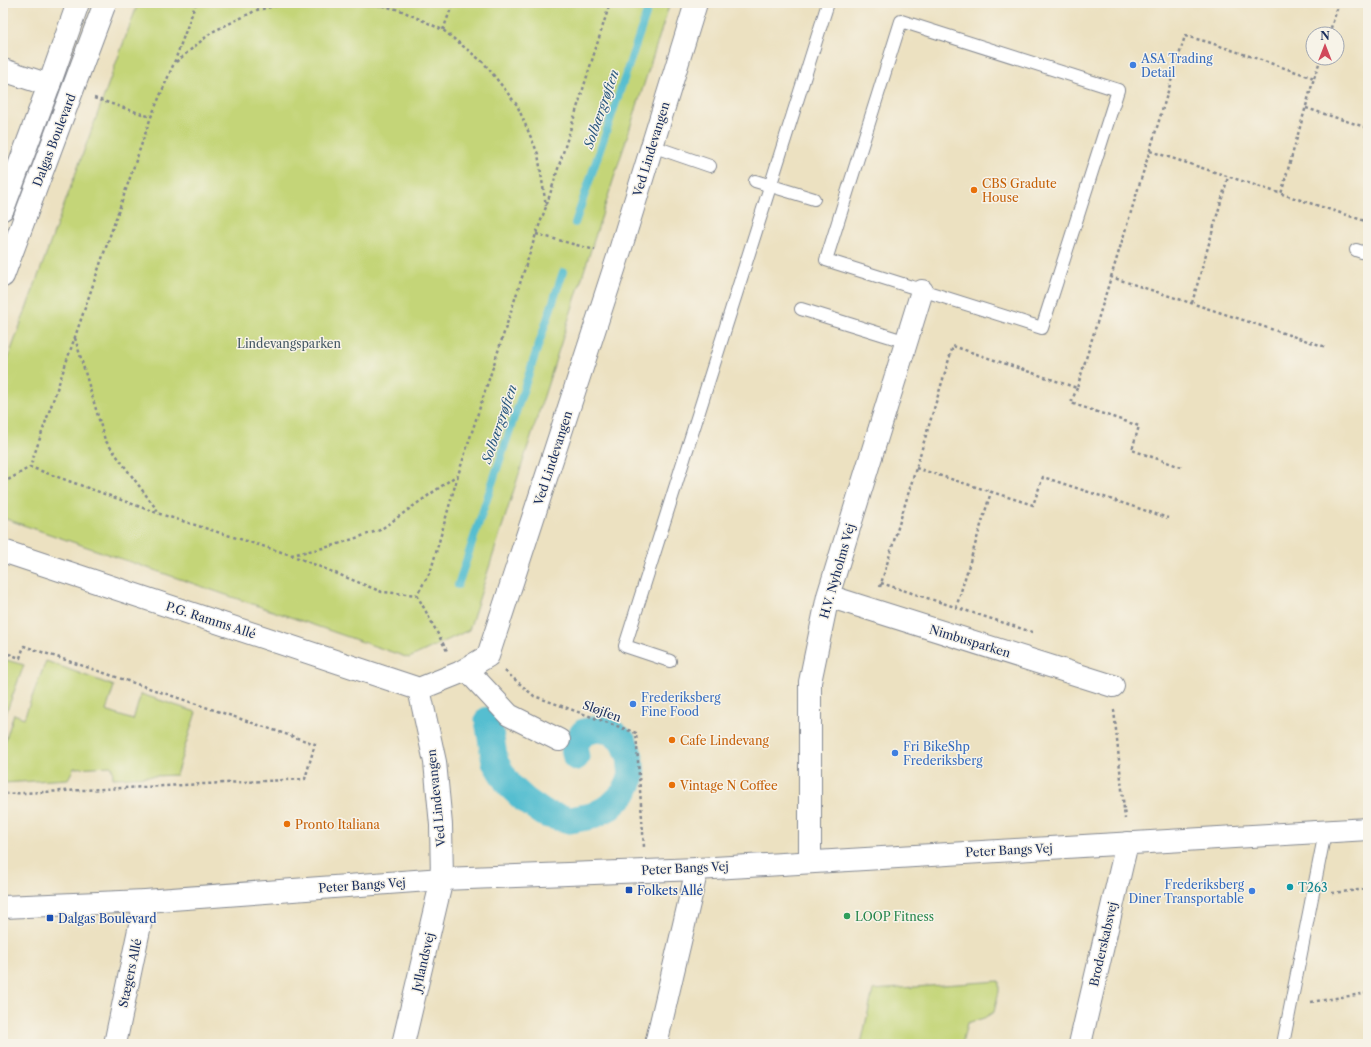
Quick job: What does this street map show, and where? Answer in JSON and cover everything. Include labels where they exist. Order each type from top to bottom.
[{"type":"street","name":"Dalgas Boulevard","points":[[3,209],[78,3]]},
{"type":"street","name":"Dalgas Boulevard","points":[[3,276],[105,3]]},
{"type":"street","name":"Ved Lindevangen","points":[[488,656],[618,257],[696,3]]},
{"type":"street","points":[[3,70],[73,91]]},
{"type":"street","name":"H.V. Nyholms Vej","points":[[810,861],[810,682],[828,596],[922,291]]},
{"type":"street","name":"P.G. Ramms Allé","points":[[3,551],[419,689]]},
{"type":"street","name":"Nimbusparken","points":[[828,596],[1113,686]]},
{"type":"street","points":[[419,689],[462,671],[488,656]]},
{"type":"street","points":[[462,671],[508,715],[559,740]]},
{"type":"street","name":"Ved Lindevangen","points":[[419,689],[435,762],[441,825],[442,879]]},
{"type":"street","name":"Peter Bangs Vej","points":[[3,907],[145,901],[442,879],[697,868],[1368,829]]},
{"type":"street","name":"Broderskabsvej","points":[[1080,1044],[1127,843]]},
{"type":"street","points":[[656,1044],[697,868]]},
{"type":"street","name":"Jyllandsvej","points":[[404,1044],[442,879]]},
{"type":"street","name":"Stægers Allé","points":[[115,1044],[145,901]]},
{"type":"lane","points":[[670,661],[624,646],[828,3]]},
{"type":"lane","points":[[901,21],[1118,90],[1042,328],[922,291],[826,260],[901,21]]},
{"type":"lane","points":[[652,146],[710,166]]},
{"type":"lane","points":[[755,181],[814,199]]},
{"type":"lane","points":[[1356,250],[1368,254]]},
{"type":"lane","points":[[801,309],[907,342]]},
{"type":"lane","points":[[1283,1044],[1324,832]]},
{"type":"path","points":[[3,483],[30,467],[151,117],[174,63],[196,3]]},
{"type":"path","points":[[174,63],[212,32],[257,10],[288,3]]},
{"type":"path","points":[[371,3],[400,10],[443,30],[484,63],[517,105],[538,154],[546,207]]},
{"type":"path","points":[[443,30],[453,3]]},
{"type":"path","points":[[417,595],[431,570],[458,474],[546,207],[610,3]]},
{"type":"path","points":[[1331,26],[1338,3]]},
{"type":"path","points":[[1184,468],[1132,450],[1139,426],[1071,403],[1077,388],[1185,36],[1208,42],[1314,78]]},
{"type":"path","points":[[1281,194],[1318,66]]},
{"type":"path","points":[[73,91],[151,117]]},
{"type":"path","points":[[1306,108],[1368,128]]},
{"type":"path","points":[[1150,151],[1365,221]]},
{"type":"path","points":[[1192,303],[1228,177]]},
{"type":"path","points":[[536,234],[618,257]]},
{"type":"path","points":[[1111,277],[1326,347]]},
{"type":"path","points":[[75,337],[105,440],[160,514]]},
{"type":"path","points":[[873,610],[953,346],[1077,388]]},
{"type":"path","points":[[30,467],[160,514],[291,555],[382,592],[417,595]]},
{"type":"path","points":[[916,468],[1033,505],[1043,477],[1168,518]]},
{"type":"path","points":[[291,555],[332,546],[380,530],[458,474]]},
{"type":"path","points":[[956,608],[991,492]]},
{"type":"path","points":[[881,583],[1038,635]]},
{"type":"path","points":[[417,595],[462,671]]},
{"type":"path","points":[[3,652],[20,658],[24,646],[315,744],[305,779],[3,794]]},
{"type":"path","name":"Sløjfen","points":[[488,656],[534,696],[636,733],[646,870]]},
{"type":"path","points":[[1113,686],[1127,843]]},
{"type":"path","points":[[1312,895],[1368,889]]},
{"type":"path","points":[[1291,1004],[1368,993]]},
{"type":"green space","name":"Lindevangsparken","points":[[138,3],[670,3],[469,630],[409,658],[3,518],[3,372]]},
{"type":"green space","points":[[3,659],[24,665],[3,721]]},
{"type":"green space","points":[[46,661],[114,686],[106,711],[133,720],[141,694],[196,712],[176,775],[113,778],[112,766],[74,768],[68,779],[3,783],[3,748],[14,714],[24,718]]},
{"type":"green space","points":[[999,981],[999,991],[994,1012],[984,1018],[967,1023],[962,1044],[861,1044],[873,990]]},
{"type":"waterway","name":"Solbærgrøften","points":[[575,223],[650,3]]},
{"type":"waterway","name":"Solbærgrøften","points":[[458,585],[563,272]]},
{"type":"waterway","points":[[488,720],[495,762],[509,785],[525,800],[545,814],[570,820],[592,816],[610,807],[624,793],[632,776],[630,757],[624,742],[610,731],[597,729],[584,732],[576,742],[574,748],[576,757]]},
{"type":"place","name":"ASA Trading Detail","points":[[1133,65]]},
{"type":"place","name":"CBS Gradute House","points":[[974,190]]},
{"type":"place","name":"Frederiksberg Fine Food","points":[[633,704]]},
{"type":"place","name":"Cafe Lindevang","points":[[672,740]]},
{"type":"place","name":"Fri BikeShp Frederiksberg","points":[[895,753]]},
{"type":"place","name":"Vintage N Coffee","points":[[672,785]]},
{"type":"place","name":"Pronto Italiana","points":[[287,824]]},
{"type":"place","name":"T263","points":[[1290,887]]},
{"type":"place","name":"Folkets Allé","points":[[629,890]]},
{"type":"place","name":"Frederiksberg Diner Transportable","points":[[1252,891]]},
{"type":"place","name":"LOOP Fitness","points":[[847,916]]},
{"type":"place","name":"Dalgas Boulevard","points":[[50,918]]}]
